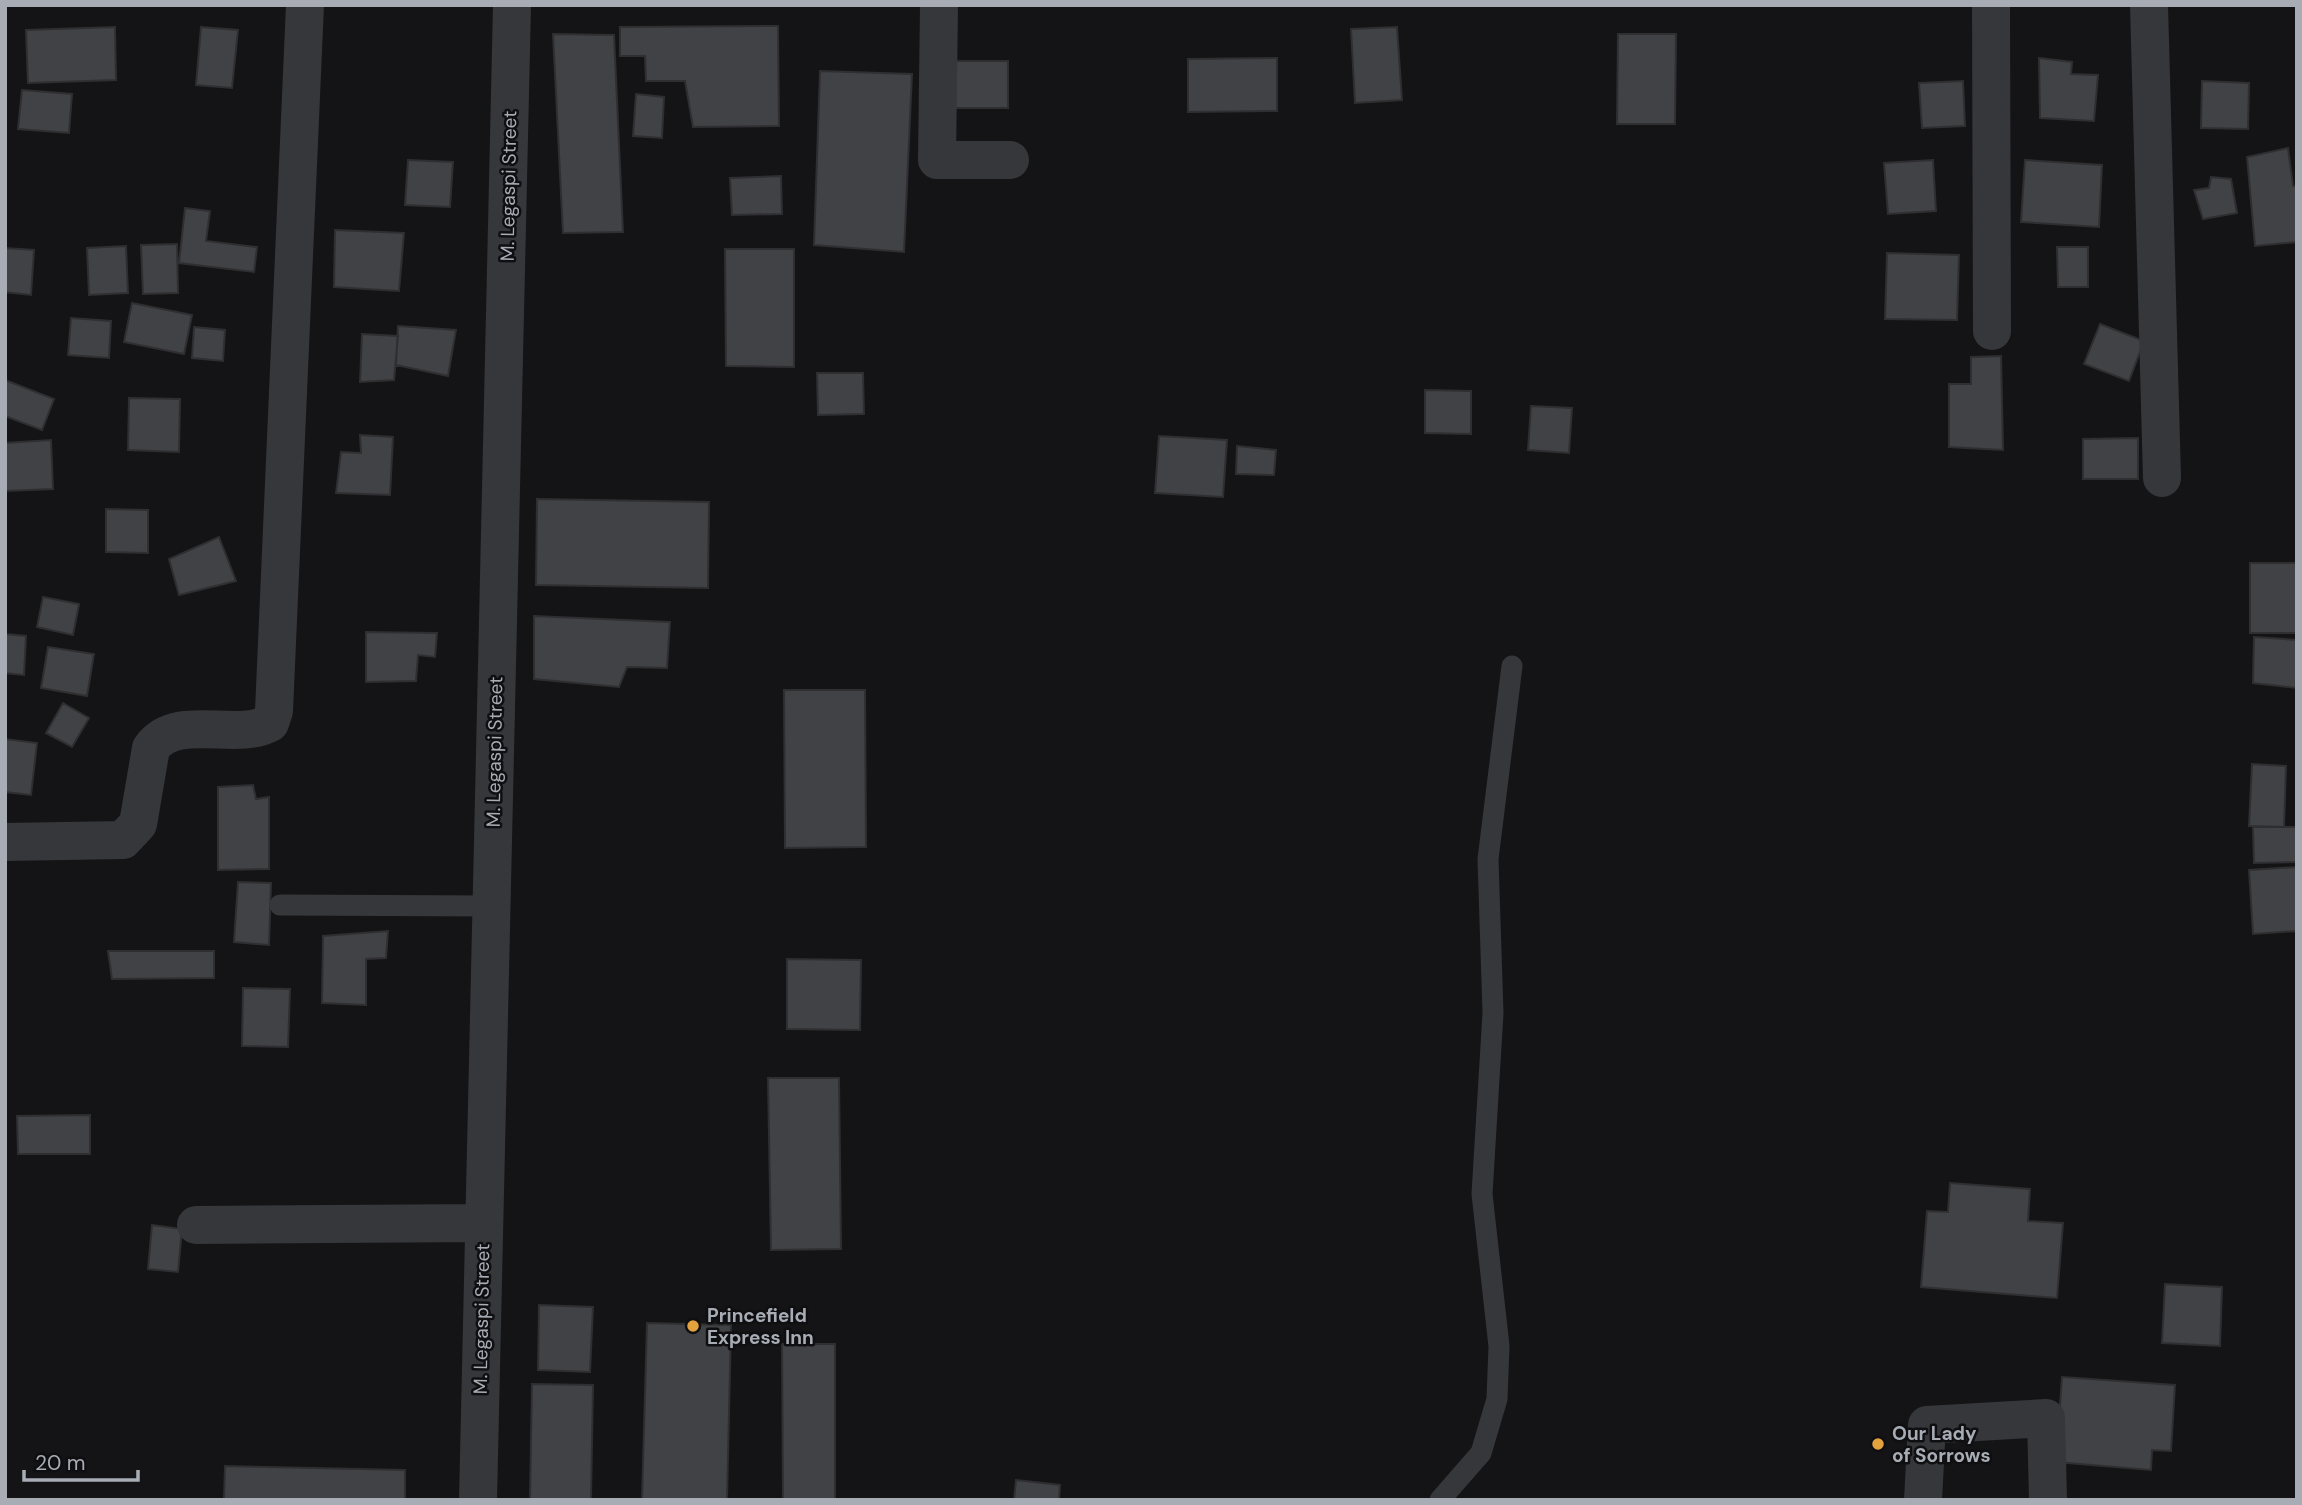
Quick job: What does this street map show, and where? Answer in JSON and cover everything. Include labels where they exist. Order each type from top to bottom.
[{"type":"street","points":[[5,842],[123,840],[138,824],[151,748],[157,740],[187,730],[259,729],[270,723],[274,697],[305,5]]},
{"type":"street","name":"M. Legaspi Street","points":[[478,1500],[512,5]]},
{"type":"street","points":[[939,5],[937,160],[1010,160]]},
{"type":"street","points":[[1991,5],[1992,331]]},
{"type":"street","points":[[2148,5],[2162,478]]},
{"type":"street","points":[[197,1225],[483,1223]]},
{"type":"street","points":[[1923,1500],[1927,1425],[2046,1418],[2048,1500]]},
{"type":"lane","points":[[1440,1500],[1481,1452],[1497,1399],[1499,1346],[1482,1194],[1493,1013],[1488,859],[1512,666]]},
{"type":"lane","points":[[280,905],[490,906]]},
{"type":"building","points":[[778,26],[779,126],[693,127],[685,81],[646,81],[645,56],[620,56],[620,27]]},
{"type":"building","points":[[115,27],[116,80],[28,83],[26,30]]},
{"type":"building","points":[[201,27],[238,30],[232,88],[196,85]]},
{"type":"building","points":[[1397,27],[1402,100],[1355,103],[1351,29]]},
{"type":"building","points":[[553,34],[614,35],[623,232],[563,233]]},
{"type":"building","points":[[1618,34],[1676,34],[1675,124],[1617,124]]},
{"type":"building","points":[[1277,58],[1277,111],[1188,112],[1188,59]]},
{"type":"building","points":[[2039,58],[2072,62],[2071,74],[2098,75],[2094,121],[2040,118]]},
{"type":"building","points":[[953,61],[1008,61],[1008,108],[952,108]]},
{"type":"building","points":[[820,71],[912,74],[904,252],[814,245]]},
{"type":"building","points":[[1963,81],[1965,126],[1922,128],[1919,83]]},
{"type":"building","points":[[2202,81],[2249,83],[2248,129],[2201,128]]},
{"type":"building","points":[[22,90],[72,94],[69,133],[18,129]]},
{"type":"building","points":[[636,94],[664,97],[662,138],[633,136]]},
{"type":"building","points":[[2288,148],[2293,186],[2297,186],[2297,242],[2255,246],[2247,157]]},
{"type":"building","points":[[408,160],[453,162],[450,207],[405,205]]},
{"type":"building","points":[[1933,160],[1936,211],[1888,214],[1884,163]]},
{"type":"building","points":[[2025,160],[2102,165],[2099,227],[2021,222]]},
{"type":"building","points":[[781,176],[782,214],[732,215],[730,178]]},
{"type":"building","points":[[2211,177],[2231,179],[2237,213],[2203,219],[2194,190],[2209,188]]},
{"type":"building","points":[[185,208],[210,211],[206,241],[257,247],[254,272],[179,263]]},
{"type":"building","points":[[335,230],[404,233],[399,291],[334,287]]},
{"type":"building","points":[[177,244],[178,293],[143,294],[141,245]]},
{"type":"building","points":[[126,246],[128,293],[89,295],[87,248]]},
{"type":"building","points":[[2057,247],[2088,247],[2088,287],[2058,287]]},
{"type":"building","points":[[5,248],[34,250],[31,295],[5,292]]},
{"type":"building","points":[[725,249],[794,249],[794,367],[726,366]]},
{"type":"building","points":[[1887,253],[1959,255],[1957,320],[1885,319]]},
{"type":"building","points":[[132,303],[192,315],[184,354],[124,342]]},
{"type":"building","points":[[71,318],[111,321],[109,358],[68,355]]},
{"type":"building","points":[[2100,324],[2144,341],[2129,381],[2084,364]]},
{"type":"building","points":[[398,326],[456,330],[448,376],[396,365]]},
{"type":"building","points":[[194,327],[225,330],[223,361],[192,358]]},
{"type":"building","points":[[362,334],[398,336],[394,380],[360,382]]},
{"type":"building","points":[[2001,356],[2003,450],[1949,447],[1949,384],[1971,384],[1971,357]]},
{"type":"building","points":[[817,373],[863,373],[864,414],[818,415]]},
{"type":"building","points":[[5,380],[54,399],[42,430],[5,416]]},
{"type":"building","points":[[1425,390],[1471,391],[1471,434],[1425,433]]},
{"type":"building","points":[[129,398],[180,399],[179,452],[128,450]]},
{"type":"building","points":[[1531,406],[1572,408],[1569,453],[1528,450]]},
{"type":"building","points":[[360,435],[393,437],[390,495],[336,493],[341,452],[361,453]]},
{"type":"building","points":[[1159,436],[1227,440],[1223,497],[1155,493]]},
{"type":"building","points":[[2138,438],[2138,479],[2083,479],[2083,439]]},
{"type":"building","points":[[51,440],[53,489],[5,491],[5,443]]},
{"type":"building","points":[[1237,446],[1276,450],[1274,475],[1236,474]]},
{"type":"building","points":[[537,499],[709,502],[708,588],[536,585]]},
{"type":"building","points":[[106,509],[148,510],[148,553],[106,552]]},
{"type":"building","points":[[219,537],[236,581],[179,595],[169,559]]},
{"type":"building","points":[[2250,563],[2297,563],[2297,633],[2250,633]]},
{"type":"building","points":[[43,597],[79,604],[73,635],[37,627]]},
{"type":"building","points":[[534,616],[670,622],[667,668],[627,667],[619,687],[534,679]]},
{"type":"building","points":[[366,632],[437,633],[435,657],[418,655],[416,681],[366,682]]},
{"type":"building","points":[[5,634],[26,636],[24,675],[5,673]]},
{"type":"building","points":[[2254,637],[2297,640],[2297,688],[2253,683]]},
{"type":"building","points":[[48,647],[94,654],[87,696],[41,688]]},
{"type":"building","points":[[784,690],[865,690],[866,847],[785,848]]},
{"type":"building","points":[[63,703],[89,718],[72,747],[46,733]]},
{"type":"building","points":[[5,739],[37,743],[31,795],[5,792]]},
{"type":"building","points":[[2252,764],[2286,766],[2284,827],[2249,826]]},
{"type":"building","points":[[253,785],[256,799],[269,797],[269,869],[218,870],[218,787]]},
{"type":"building","points":[[2253,827],[2297,827],[2297,862],[2254,863]]},
{"type":"building","points":[[2297,867],[2297,931],[2253,934],[2249,870]]},
{"type":"building","points":[[238,882],[271,883],[269,945],[234,942]]},
{"type":"building","points":[[388,931],[386,958],[366,959],[366,1005],[322,1003],[323,936]]},
{"type":"building","points":[[108,951],[214,951],[214,978],[112,979]]},
{"type":"building","points":[[787,959],[861,960],[860,1030],[787,1029]]},
{"type":"building","points":[[243,988],[290,989],[288,1047],[242,1046]]},
{"type":"building","points":[[768,1078],[839,1078],[841,1249],[771,1250]]},
{"type":"building","points":[[90,1115],[90,1154],[18,1154],[17,1116]]},
{"type":"building","points":[[1950,1183],[2030,1189],[2028,1221],[2063,1223],[2057,1298],[1921,1287],[1927,1211],[1948,1212]]},
{"type":"building","points":[[152,1225],[182,1229],[178,1272],[148,1269]]},
{"type":"building","points":[[2165,1284],[2222,1287],[2220,1346],[2162,1343]]},
{"type":"building","points":[[539,1305],[593,1307],[590,1372],[538,1370]]},
{"type":"building","points":[[647,1323],[731,1325],[727,1500],[642,1500]]},
{"type":"building","points":[[782,1344],[835,1344],[835,1500],[783,1500]]},
{"type":"building","points":[[2062,1377],[2175,1385],[2171,1451],[2152,1450],[2151,1470],[2056,1462]]},
{"type":"building","points":[[532,1384],[593,1385],[591,1500],[530,1500]]},
{"type":"building","points":[[225,1466],[405,1470],[405,1500],[224,1500]]},
{"type":"building","points":[[1016,1480],[1060,1485],[1059,1500],[1014,1500]]},
{"type":"place","name":"Princefield Express Inn","points":[[693,1326]]},
{"type":"place","name":"Our Lady of Sorrows","points":[[1878,1444]]}]
